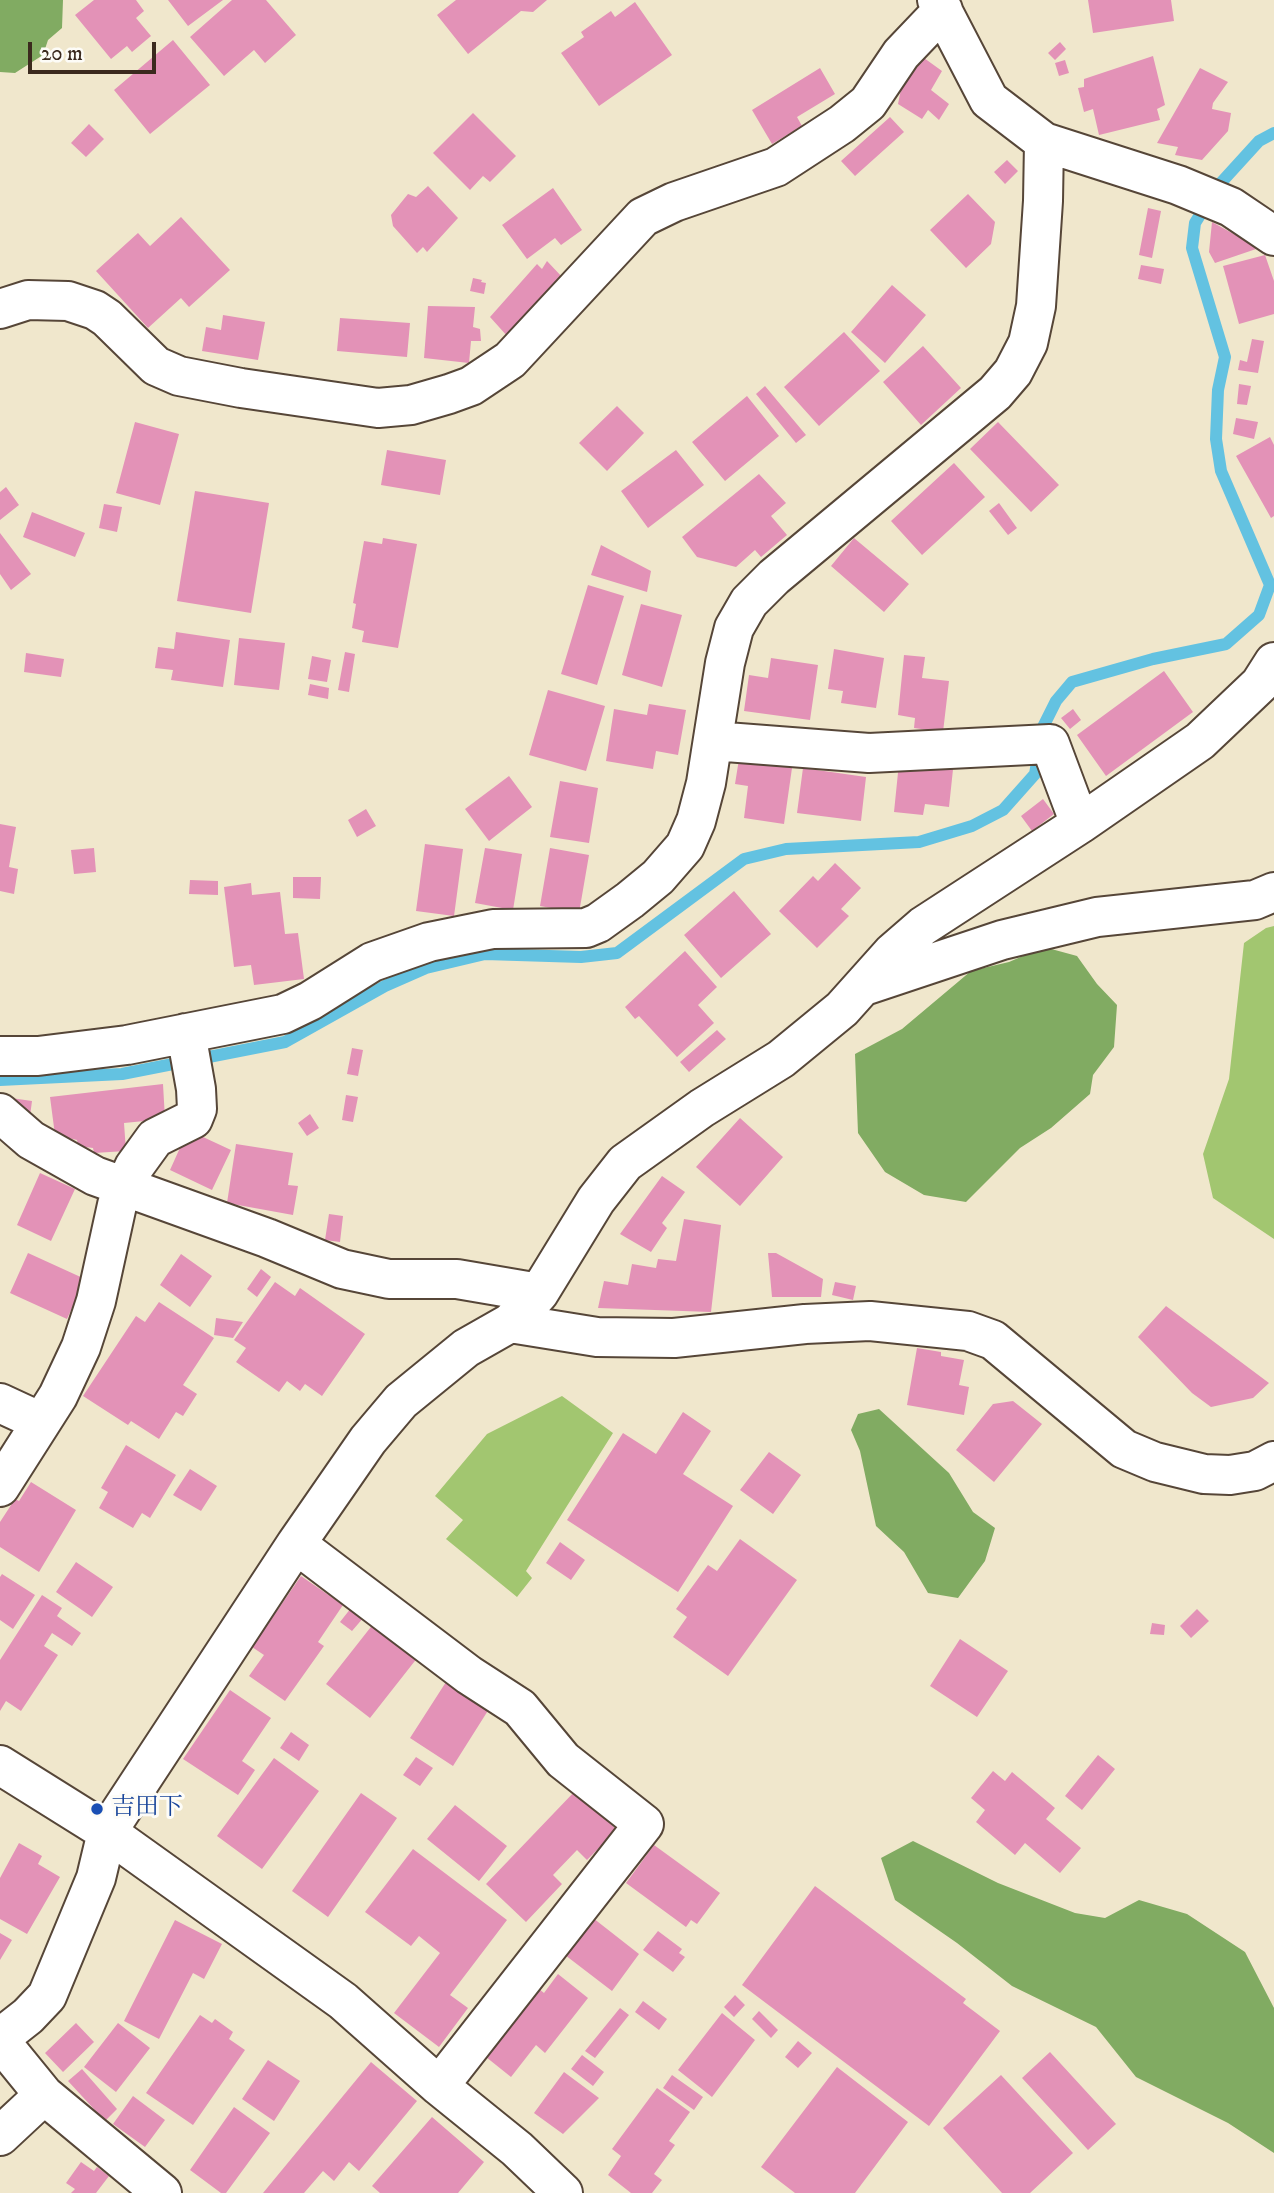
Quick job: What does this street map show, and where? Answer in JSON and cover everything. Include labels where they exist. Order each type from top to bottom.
[{"type":"street","points":[[0,309],[28,300],[68,301],[95,310],[107,318],[156,366],[179,376],[241,388],[378,408],[411,405],[449,394],[471,386],[510,360],[643,217],[674,202],[776,167],[842,124],[868,103],[901,54],[940,5],[989,100],[1044,142],[1178,185],[1231,207],[1274,236]]},
{"type":"street","points":[[0,1056],[38,1056],[114,1046],[283,1014],[310,1001],[372,962],[429,942],[493,929],[576,929],[598,923],[657,877],[685,846],[696,821],[706,783],[725,663],[734,628],[749,602],[775,577],[995,393],[1013,372],[1028,343],[1036,306],[1044,142]]},
{"type":"street","points":[[162,2193],[44,2095],[0,2039],[47,1996],[96,1878],[107,1832],[296,1544],[368,1440],[401,1401],[466,1348],[510,1323],[539,1293],[596,1200],[625,1163],[702,1108],[781,1059],[842,1009],[893,951],[923,926],[1080,824],[1200,741],[1260,684],[1274,662]]},
{"type":"street","points":[[713,741],[869,753],[1050,744],[1080,824]]},
{"type":"street","points":[[862,986],[1002,940],[1097,917],[1255,900],[1274,892]]},
{"type":"street","points":[[0,1486],[58,1396],[81,1347],[96,1301],[117,1205],[134,1167],[155,1138],[193,1119],[197,1109],[196,1089],[186,1033]]},
{"type":"street","points":[[0,1113],[31,1140],[63,1160],[126,1187],[267,1238],[342,1269],[389,1279],[457,1279],[539,1293]]},
{"type":"street","points":[[510,1323],[597,1337],[674,1338],[805,1324],[870,1321],[968,1331],[993,1340],[1125,1449],[1154,1462],[1204,1474],[1230,1475],[1255,1471],[1274,1461]]},
{"type":"street","points":[[0,1403],[41,1422]]},
{"type":"street","points":[[296,1544],[469,1675],[520,1708],[563,1760],[644,1824],[439,2086]]},
{"type":"street","points":[[0,1765],[107,1832],[342,2001],[439,2086],[517,2149],[546,2187]]},
{"type":"street","points":[[0,2136],[44,2095]]},
{"type":"green space","points":[[0,0],[63,0],[62,28],[48,40],[43,55],[15,73],[0,72]]},
{"type":"green space","points":[[1274,926],[1274,1239],[1213,1198],[1203,1154],[1229,1079],[1244,943],[1266,928]]},
{"type":"green space","points":[[1044,947],[1077,956],[1097,984],[1117,1005],[1114,1047],[1093,1075],[1090,1094],[1051,1128],[1020,1148],[966,1202],[924,1195],[885,1172],[858,1133],[855,1054],[902,1029],[971,971],[1009,962]]},
{"type":"green space","points":[[562,1396],[613,1433],[526,1571],[532,1578],[517,1597],[446,1539],[463,1520],[435,1496],[487,1434]]},
{"type":"green space","points":[[879,1409],[949,1473],[973,1512],[995,1528],[985,1561],[958,1598],[928,1593],[904,1552],[876,1526],[860,1451],[851,1430],[858,1414]]},
{"type":"green space","points":[[913,1841],[998,1883],[1075,1913],[1105,1918],[1139,1900],[1187,1914],[1245,1952],[1274,2008],[1274,2153],[1228,2123],[1136,2077],[1096,2027],[1012,1986],[895,1900],[881,1858]]},
{"type":"building","points":[[94,0],[136,0],[144,11],[136,18],[151,36],[132,52],[127,46],[111,59],[75,15]]},
{"type":"building","points":[[168,0],[223,0],[188,26]]},
{"type":"building","points":[[232,0],[266,0],[296,35],[265,63],[254,50],[224,76],[190,37]]},
{"type":"building","points":[[456,0],[547,0],[533,12],[521,11],[468,54],[437,15]]},
{"type":"building","points":[[1088,0],[1171,0],[1174,21],[1093,33]]},
{"type":"building","points":[[635,2],[672,55],[599,106],[561,53],[584,37],[581,32],[611,11],[615,17]]},
{"type":"building","points":[[173,40],[210,85],[150,134],[114,90]]},
{"type":"building","points":[[1060,42],[1066,49],[1055,60],[1048,53]]},
{"type":"building","points":[[1153,56],[1165,105],[1157,109],[1160,120],[1099,135],[1093,109],[1084,112],[1078,88],[1084,87],[1084,79]]},
{"type":"building","points":[[924,58],[942,71],[931,90],[949,104],[939,120],[928,110],[922,119],[898,104],[901,89]]},
{"type":"building","points":[[1065,60],[1069,73],[1059,76],[1055,63]]},
{"type":"building","points":[[820,68],[835,94],[797,117],[802,126],[772,144],[752,110]]},
{"type":"building","points":[[1200,68],[1228,82],[1213,103],[1212,109],[1231,113],[1228,131],[1202,160],[1175,155],[1178,147],[1157,143]]},
{"type":"building","points":[[473,113],[516,156],[490,182],[483,176],[470,190],[433,153]]},
{"type":"building","points":[[890,117],[904,132],[855,176],[841,161]]},
{"type":"building","points":[[89,124],[104,139],[86,157],[71,143]]},
{"type":"building","points":[[1007,160],[1018,171],[1005,184],[994,172]]},
{"type":"building","points":[[428,186],[458,218],[427,252],[423,247],[417,253],[393,226],[391,215],[408,194],[416,197]]},
{"type":"building","points":[[553,188],[582,230],[561,245],[555,238],[527,259],[502,225]]},
{"type":"building","points":[[968,194],[995,222],[991,244],[966,268],[930,230]]},
{"type":"building","points":[[1148,208],[1161,211],[1152,258],[1139,255]]},
{"type":"building","points":[[181,217],[230,270],[189,307],[181,298],[148,328],[96,271],[138,233],[150,246]]},
{"type":"building","points":[[1212,222],[1259,248],[1215,263],[1209,252]]},
{"type":"building","points":[[1265,255],[1274,281],[1274,314],[1239,324],[1223,266]]},
{"type":"building","points":[[547,261],[563,278],[508,337],[490,317],[537,264],[542,269]]},
{"type":"building","points":[[1141,265],[1164,269],[1161,284],[1138,279]]},
{"type":"building","points":[[473,278],[486,283],[484,294],[470,291]]},
{"type":"building","points":[[892,285],[926,315],[885,363],[851,332]]},
{"type":"building","points":[[428,306],[475,307],[473,327],[480,329],[481,341],[471,341],[469,363],[424,358]]},
{"type":"building","points":[[223,315],[265,322],[258,360],[202,351],[206,327],[221,330]]},
{"type":"building","points":[[340,318],[410,323],[407,357],[337,351]]},
{"type":"building","points":[[844,332],[880,371],[819,426],[784,387]]},
{"type":"building","points":[[1252,339],[1264,341],[1258,373],[1238,370],[1240,360],[1247,362]]},
{"type":"building","points":[[923,346],[961,388],[921,425],[883,382]]},
{"type":"building","points":[[1239,384],[1251,386],[1247,405],[1237,404]]},
{"type":"building","points":[[765,386],[806,435],[796,443],[756,394]]},
{"type":"building","points":[[747,396],[779,436],[725,481],[692,442]]},
{"type":"building","points":[[617,406],[644,433],[607,471],[579,443]]},
{"type":"building","points":[[1236,418],[1258,422],[1254,439],[1233,434]]},
{"type":"building","points":[[135,422],[179,434],[160,505],[116,493]]},
{"type":"building","points":[[998,422],[1059,485],[1031,512],[970,449]]},
{"type":"building","points":[[1270,437],[1274,445],[1274,516],[1271,518],[1236,456]]},
{"type":"building","points":[[387,450],[446,460],[440,495],[381,485]]},
{"type":"building","points":[[676,450],[704,485],[648,528],[621,491]]},
{"type":"building","points":[[954,463],[985,497],[922,555],[891,521]]},
{"type":"building","points":[[759,474],[786,503],[771,516],[787,535],[761,557],[755,550],[736,567],[697,557],[682,537]]},
{"type":"building","points":[[6,487],[19,505],[0,520],[0,492]]},
{"type":"building","points":[[195,491],[269,503],[251,613],[177,601]]},
{"type":"building","points":[[999,503],[1017,528],[1008,535],[989,511]]},
{"type":"building","points":[[104,504],[122,507],[117,532],[99,528]]},
{"type":"building","points":[[32,512],[85,533],[75,557],[23,537]]},
{"type":"building","points":[[0,533],[31,574],[11,590],[0,574]]},
{"type":"building","points":[[383,538],[417,544],[398,648],[362,642],[364,631],[352,628],[356,604],[353,603],[364,541],[382,544]]},
{"type":"building","points":[[854,538],[909,584],[884,612],[831,566]]},
{"type":"building","points":[[601,545],[651,571],[647,592],[591,575]]},
{"type":"building","points":[[588,585],[624,596],[597,685],[561,674]]},
{"type":"building","points":[[641,604],[682,615],[662,687],[622,675]]},
{"type":"building","points":[[176,632],[230,640],[223,687],[171,680],[173,670],[155,668],[158,647],[174,649]]},
{"type":"building","points":[[239,638],[285,643],[279,690],[234,685]]},
{"type":"building","points":[[834,649],[884,658],[876,708],[841,703],[843,691],[828,689]]},
{"type":"building","points":[[345,652],[355,654],[349,692],[338,690]]},
{"type":"building","points":[[26,653],[64,659],[61,677],[24,672]]},
{"type":"building","points":[[904,655],[925,657],[922,678],[949,681],[943,732],[914,728],[915,718],[898,715]]},
{"type":"building","points":[[312,656],[331,660],[327,682],[308,679]]},
{"type":"building","points":[[771,658],[818,665],[810,720],[744,711],[749,675],[768,678]]},
{"type":"building","points":[[1164,671],[1193,712],[1106,776],[1077,735]]},
{"type":"building","points":[[310,684],[329,688],[328,699],[308,695]]},
{"type":"building","points":[[548,690],[605,706],[586,771],[529,755]]},
{"type":"building","points":[[649,704],[686,710],[678,755],[656,751],[653,769],[606,761],[614,709],[647,715]]},
{"type":"building","points":[[1073,709],[1081,720],[1070,729],[1061,718]]},
{"type":"building","points":[[900,753],[954,760],[949,807],[925,804],[923,815],[894,812]]},
{"type":"building","points":[[739,759],[792,768],[784,824],[744,818],[748,786],[735,784]]},
{"type":"building","points":[[803,768],[866,777],[861,821],[797,813]]},
{"type":"building","points":[[509,776],[532,807],[489,841],[465,809]]},
{"type":"building","points":[[560,781],[598,788],[589,843],[550,837]]},
{"type":"building","points":[[1043,799],[1054,814],[1032,831],[1021,816]]},
{"type":"building","points":[[366,809],[376,826],[357,837],[348,820]]},
{"type":"building","points":[[0,824],[16,827],[9,867],[18,869],[14,894],[0,891]]},
{"type":"building","points":[[425,844],[463,849],[454,916],[416,911]]},
{"type":"building","points":[[94,848],[96,872],[74,874],[71,850]]},
{"type":"building","points":[[485,848],[522,854],[513,910],[475,903]]},
{"type":"building","points":[[550,848],[589,855],[579,913],[540,906]]},
{"type":"building","points":[[835,863],[861,888],[841,909],[849,916],[817,948],[779,911],[813,876],[818,881]]},
{"type":"building","points":[[293,877],[321,877],[320,899],[293,898]]},
{"type":"building","points":[[190,880],[218,881],[218,895],[189,894]]},
{"type":"building","points":[[251,883],[252,895],[280,892],[285,934],[298,933],[304,979],[254,985],[251,965],[234,967],[224,887]]},
{"type":"building","points":[[734,891],[771,934],[721,978],[684,935]]},
{"type":"building","points":[[685,951],[717,987],[698,1005],[714,1023],[677,1057],[639,1016],[635,1019],[625,1007]]},
{"type":"building","points":[[717,1030],[726,1039],[689,1072],[680,1062]]},
{"type":"building","points":[[352,1048],[363,1050],[358,1076],[347,1074]]},
{"type":"building","points":[[163,1084],[165,1119],[124,1123],[126,1151],[94,1153],[93,1148],[78,1146],[77,1140],[55,1135],[50,1097]]},
{"type":"building","points":[[346,1095],[358,1097],[353,1122],[342,1120]]},
{"type":"building","points":[[11,1098],[32,1101],[30,1116]]},
{"type":"building","points":[[310,1114],[319,1128],[307,1136],[298,1123]]},
{"type":"building","points":[[740,1118],[783,1157],[740,1206],[696,1167]]},
{"type":"building","points":[[188,1130],[231,1150],[212,1190],[170,1170]]},
{"type":"building","points":[[236,1144],[293,1153],[288,1185],[298,1186],[293,1215],[227,1203]]},
{"type":"building","points":[[40,1173],[75,1189],[51,1241],[17,1225]]},
{"type":"building","points":[[662,1176],[685,1192],[662,1223],[667,1228],[651,1252],[620,1234]]},
{"type":"building","points":[[329,1214],[343,1216],[340,1242],[325,1240]]},
{"type":"building","points":[[684,1219],[721,1225],[711,1312],[598,1308],[604,1281],[628,1285],[632,1264],[656,1268],[658,1259],[676,1261]]},
{"type":"building","points":[[28,1253],[85,1279],[67,1319],[10,1293]]},
{"type":"building","points":[[768,1253],[776,1253],[823,1279],[821,1297],[772,1297]]},
{"type":"building","points":[[181,1254],[212,1276],[190,1307],[160,1285]]},
{"type":"building","points":[[261,1269],[271,1277],[257,1297],[247,1289]]},
{"type":"building","points":[[275,1282],[295,1296],[300,1288],[365,1334],[322,1396],[305,1384],[300,1391],[287,1381],[279,1392],[236,1362],[246,1348],[234,1340]]},
{"type":"building","points":[[835,1282],[856,1286],[853,1300],[832,1295]]},
{"type":"building","points":[[159,1302],[214,1338],[183,1385],[197,1394],[183,1416],[176,1412],[159,1439],[131,1421],[128,1425],[83,1396],[136,1316],[145,1322]]},
{"type":"building","points":[[1166,1306],[1269,1383],[1253,1398],[1211,1407],[1192,1393],[1138,1337]]},
{"type":"building","points":[[216,1318],[243,1322],[233,1338],[214,1335]]},
{"type":"building","points":[[917,1348],[964,1360],[959,1385],[969,1387],[964,1415],[907,1405]]},
{"type":"building","points":[[1013,1401],[1042,1424],[994,1482],[956,1450],[993,1404]]},
{"type":"building","points":[[683,1412],[711,1431],[683,1474],[733,1506],[678,1592],[567,1520],[623,1433],[656,1454]]},
{"type":"building","points":[[126,1445],[176,1475],[150,1518],[142,1513],[133,1528],[99,1508],[108,1492],[101,1488]]},
{"type":"building","points":[[769,1452],[801,1475],[773,1514],[740,1490]]},
{"type":"building","points":[[190,1469],[217,1486],[201,1511],[173,1495]]},
{"type":"building","points":[[31,1482],[76,1510],[39,1572],[0,1547],[0,1522],[15,1499],[19,1501]]},
{"type":"building","points":[[740,1539],[797,1580],[728,1676],[673,1637],[687,1617],[676,1609],[708,1565],[717,1571]]},
{"type":"building","points":[[560,1542],[585,1560],[571,1580],[546,1563]]},
{"type":"building","points":[[76,1562],[113,1587],[92,1617],[56,1592]]},
{"type":"building","points":[[2,1574],[35,1595],[13,1629],[0,1620]]},
{"type":"building","points":[[301,1576],[343,1605],[318,1642],[324,1646],[285,1701],[249,1676],[264,1655],[252,1647]]},
{"type":"building","points":[[42,1595],[62,1608],[57,1616],[81,1633],[72,1646],[52,1633],[44,1646],[58,1655],[21,1711],[6,1701],[0,1711],[0,1660]]},
{"type":"building","points":[[351,1608],[364,1617],[352,1631],[340,1622]]},
{"type":"building","points":[[1197,1609],[1209,1621],[1191,1638],[1180,1626]]},
{"type":"building","points":[[374,1623],[418,1657],[370,1718],[326,1684]]},
{"type":"building","points":[[1152,1623],[1165,1625],[1164,1635],[1150,1634]]},
{"type":"building","points":[[960,1639],[1008,1671],[977,1717],[930,1686]]},
{"type":"building","points":[[446,1682],[489,1709],[453,1766],[410,1738]]},
{"type":"building","points":[[230,1690],[271,1718],[242,1761],[255,1770],[238,1795],[183,1759]]},
{"type":"building","points":[[291,1732],[309,1745],[299,1761],[280,1748]]},
{"type":"building","points":[[1098,1755],[1115,1769],[1082,1810],[1065,1796]]},
{"type":"building","points":[[416,1757],[433,1768],[420,1786],[403,1775]]},
{"type":"building","points":[[274,1758],[319,1791],[262,1869],[217,1836]]},
{"type":"building","points":[[993,1771],[1005,1781],[1012,1772],[1055,1808],[1046,1819],[1081,1848],[1060,1873],[1025,1843],[1015,1855],[976,1822],[985,1810],[971,1798]]},
{"type":"building","points":[[576,1790],[617,1830],[587,1860],[577,1850],[553,1875],[562,1884],[526,1922],[486,1884]]},
{"type":"building","points":[[361,1793],[397,1818],[328,1917],[292,1891]]},
{"type":"building","points":[[455,1805],[507,1846],[479,1881],[427,1839]]},
{"type":"building","points":[[19,1843],[42,1856],[38,1864],[60,1877],[27,1934],[0,1919],[0,1878]]},
{"type":"building","points":[[654,1845],[720,1893],[697,1924],[691,1920],[686,1927],[626,1883]]},
{"type":"building","points":[[413,1849],[507,1920],[450,1995],[468,2008],[439,2047],[394,2013],[440,1953],[419,1936],[411,1946],[365,1912]]},
{"type":"building","points":[[815,1886],[966,1999],[963,2003],[1000,2031],[929,2126],[742,1985]]},
{"type":"building","points":[[593,1918],[639,1954],[612,1991],[565,1955]]},
{"type":"building","points":[[175,1920],[222,1944],[204,1979],[193,1973],[159,2039],[124,2021]]},
{"type":"building","points":[[658,1931],[682,1949],[679,1953],[685,1957],[673,1972],[643,1950]]},
{"type":"building","points":[[0,1933],[12,1940],[0,1960]]},
{"type":"building","points":[[558,1974],[588,1998],[545,2053],[536,2045],[511,2077],[486,2057],[539,1989],[544,1993]]},
{"type":"building","points":[[735,1995],[745,2005],[734,2017],[724,2007]]},
{"type":"building","points":[[643,2001],[667,2019],[659,2030],[635,2012]]},
{"type":"building","points":[[620,2008],[629,2015],[595,2058],[585,2051]]},
{"type":"building","points":[[759,2011],[778,2030],[771,2038],[752,2019]]},
{"type":"building","points":[[722,2013],[755,2040],[712,2097],[678,2070]]},
{"type":"building","points":[[200,2015],[212,2023],[215,2019],[233,2032],[229,2039],[245,2050],[193,2125],[146,2093]]},
{"type":"building","points":[[76,2023],[94,2042],[63,2072],[45,2053]]},
{"type":"building","points":[[118,2023],[150,2048],[116,2092],[84,2067]]},
{"type":"building","points":[[798,2041],[812,2053],[798,2068],[785,2057]]},
{"type":"building","points":[[1050,2052],[1116,2124],[1088,2150],[1022,2078]]},
{"type":"building","points":[[582,2055],[604,2072],[593,2086],[571,2069]]},
{"type":"building","points":[[268,2060],[300,2081],[274,2121],[242,2099]]},
{"type":"building","points":[[371,2062],[417,2101],[359,2171],[349,2162],[334,2181],[323,2171],[304,2193],[263,2193]]},
{"type":"building","points":[[837,2067],[908,2122],[855,2193],[795,2193],[761,2167]]},
{"type":"building","points":[[82,2069],[117,2109],[105,2121],[68,2081]]},
{"type":"building","points":[[564,2072],[599,2098],[563,2134],[534,2113]]},
{"type":"building","points":[[672,2075],[703,2097],[694,2110],[663,2088]]},
{"type":"building","points":[[1001,2075],[1073,2153],[1030,2193],[1002,2193],[943,2128]]},
{"type":"building","points":[[657,2088],[690,2112],[669,2141],[675,2145],[654,2174],[662,2180],[652,2193],[631,2193],[608,2175],[621,2156],[612,2149]]},
{"type":"building","points":[[133,2096],[165,2120],[145,2147],[113,2124]]},
{"type":"building","points":[[234,2107],[270,2133],[226,2193],[221,2193],[190,2170]]},
{"type":"building","points":[[432,2117],[484,2162],[458,2193],[380,2193],[372,2186]]},
{"type":"building","points":[[81,2162],[94,2171],[97,2167],[109,2176],[96,2193],[71,2193],[75,2189],[66,2183]]},
{"type":"waterway","points":[[0,1080],[122,1074],[285,1042],[385,986],[426,968],[485,954],[581,957],[617,953],[744,859],[786,849],[919,842],[972,826],[1003,810],[1035,774],[1043,727],[1056,701],[1072,682],[1153,659],[1226,644],[1259,615],[1270,585],[1221,471],[1216,439],[1218,390],[1225,357],[1192,248],[1195,223],[1218,186],[1259,141],[1274,133]]},
{"type":"place","name":"吉田下","points":[[97,1809]]}]
